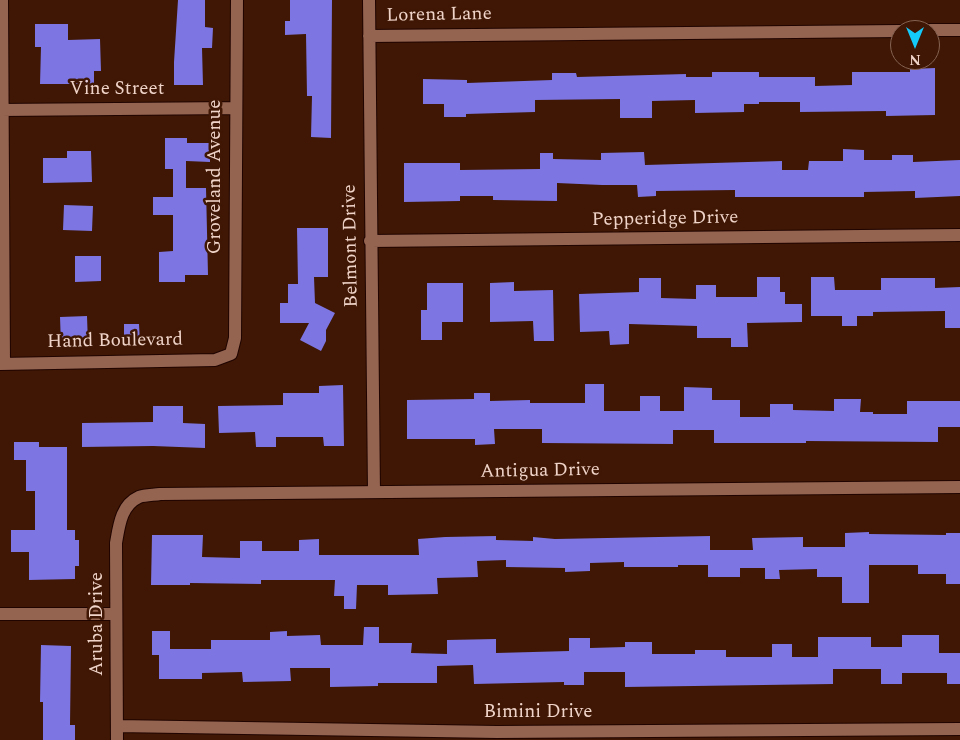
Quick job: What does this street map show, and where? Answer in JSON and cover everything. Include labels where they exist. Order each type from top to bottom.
[{"type":"street","points":[[2,0],[2,363]]},
{"type":"street","name":"Groveland Avenue","points":[[230,354],[235,338],[237,0]]},
{"type":"street","name":"Belmont Drive","points":[[369,0],[374,492]]},
{"type":"street","points":[[940,30],[960,30]]},
{"type":"street","name":"Lorena Lane","points":[[369,36],[890,31]]},
{"type":"street","name":"Vine Street","points":[[2,110],[235,108]]},
{"type":"street","name":"Pepperidge Drive","points":[[370,241],[960,235]]},
{"type":"street","name":"Hand Boulevard","points":[[2,363],[215,360],[230,354]]},
{"type":"street","name":"Antigua Drive","points":[[125,508],[139,497],[160,494],[960,487]]},
{"type":"street","name":"Aruba Drive","points":[[117,740],[116,542],[125,508]]},
{"type":"street","points":[[0,614],[116,614]]},
{"type":"street","name":"Bimini Drive","points":[[117,726],[497,732],[960,729]]},
{"type":"building","points":[[178,0],[205,0],[205,27],[213,28],[212,48],[202,48],[203,85],[174,85]]},
{"type":"building","points":[[290,0],[332,0],[331,138],[311,137],[312,96],[307,96],[306,34],[285,35],[285,21],[290,21]]},
{"type":"building","points":[[35,24],[68,24],[68,40],[100,39],[101,71],[94,71],[94,84],[40,84],[41,47],[35,47]]},
{"type":"building","points":[[910,70],[935,70],[935,115],[886,116],[886,111],[800,112],[800,102],[759,102],[759,104],[744,104],[744,112],[695,113],[695,100],[652,101],[652,118],[620,118],[620,99],[535,100],[535,112],[466,114],[466,117],[444,117],[444,104],[423,104],[423,79],[467,80],[467,83],[552,80],[552,73],[576,73],[577,77],[686,74],[686,77],[712,77],[712,72],[759,72],[759,77],[815,77],[815,86],[852,85],[852,72],[910,72]]},
{"type":"building","points":[[165,138],[187,138],[187,143],[210,143],[210,162],[186,161],[186,188],[206,188],[208,275],[185,275],[185,282],[159,282],[159,252],[173,251],[173,215],[153,215],[153,197],[173,197],[173,169],[165,169]]},
{"type":"building","points":[[843,149],[864,150],[864,160],[892,160],[892,155],[913,155],[913,162],[960,160],[960,196],[915,198],[915,191],[864,192],[864,197],[735,197],[735,190],[656,191],[656,196],[638,197],[637,185],[557,183],[557,201],[493,200],[493,196],[460,196],[460,201],[404,202],[404,163],[460,163],[460,170],[540,169],[540,153],[553,153],[553,159],[601,160],[601,153],[644,152],[645,165],[782,161],[782,170],[808,170],[809,161],[843,161]]},
{"type":"building","points":[[67,151],[91,151],[92,182],[43,183],[43,158],[67,158]]},
{"type":"building","points":[[64,205],[93,206],[92,231],[63,230]]},
{"type":"building","points":[[297,228],[328,228],[328,277],[314,277],[315,303],[335,313],[326,330],[326,341],[321,351],[300,340],[309,323],[280,323],[280,303],[288,303],[288,284],[298,284]]},
{"type":"building","points":[[75,256],[101,256],[101,281],[75,282]]},
{"type":"building","points":[[757,277],[780,277],[780,292],[785,292],[785,304],[802,304],[802,322],[747,323],[748,347],[731,347],[731,338],[697,338],[697,326],[629,324],[629,344],[610,345],[609,331],[580,332],[579,294],[639,292],[639,278],[661,278],[661,298],[696,299],[696,285],[716,285],[716,297],[757,297]]},
{"type":"building","points":[[811,277],[834,277],[835,290],[881,290],[881,278],[935,278],[935,288],[960,287],[960,328],[945,328],[945,311],[873,312],[873,316],[857,316],[857,326],[842,326],[842,316],[811,316]]},
{"type":"building","points":[[514,282],[514,291],[553,290],[554,341],[534,341],[533,321],[490,322],[490,283]]},
{"type":"building","points":[[427,283],[463,283],[463,322],[442,322],[442,340],[421,340],[421,310],[427,310]]},
{"type":"building","points":[[87,316],[88,344],[61,345],[60,317]]},
{"type":"building","points":[[124,324],[139,324],[140,343],[124,344]]},
{"type":"building","points":[[585,384],[604,384],[604,411],[640,411],[640,396],[660,396],[660,411],[684,411],[684,387],[712,388],[712,400],[740,400],[740,417],[770,417],[770,404],[793,404],[793,410],[834,411],[834,399],[861,399],[860,412],[873,412],[873,414],[907,414],[907,401],[960,401],[960,427],[938,427],[938,442],[806,441],[806,443],[714,443],[714,430],[673,430],[673,444],[542,443],[542,429],[494,429],[495,444],[475,445],[475,439],[407,439],[407,400],[474,399],[474,393],[490,393],[490,401],[530,400],[530,403],[585,403]]},
{"type":"building","points":[[343,385],[344,446],[324,446],[323,437],[276,437],[276,447],[256,447],[255,432],[219,433],[218,406],[283,405],[283,393],[319,393],[319,386]]},
{"type":"building","points":[[153,406],[183,406],[183,423],[205,424],[205,448],[153,446],[82,447],[82,423],[153,422]]},
{"type":"building","points":[[14,442],[39,442],[39,447],[67,447],[67,530],[75,530],[75,540],[79,540],[79,566],[75,566],[75,579],[29,580],[29,552],[11,552],[11,530],[35,530],[35,491],[26,491],[26,460],[14,460]]},
{"type":"building","points":[[869,532],[869,534],[946,535],[946,533],[960,533],[960,584],[946,584],[946,574],[918,574],[918,565],[869,565],[869,603],[842,603],[842,577],[817,577],[817,569],[779,570],[780,579],[765,579],[765,568],[740,568],[740,577],[708,577],[708,565],[624,567],[624,562],[590,563],[590,571],[565,572],[565,568],[506,567],[506,560],[477,561],[478,577],[437,578],[438,594],[388,595],[388,585],[357,585],[356,609],[344,609],[344,596],[334,596],[335,580],[261,580],[261,584],[190,583],[190,585],[151,585],[152,535],[203,535],[202,557],[240,558],[240,541],[262,541],[262,551],[299,551],[299,540],[319,539],[319,555],[419,555],[418,539],[445,537],[496,536],[496,540],[533,541],[533,537],[555,539],[710,536],[710,550],[753,550],[752,538],[803,537],[803,547],[845,547],[845,533]]},
{"type":"building","points":[[364,627],[379,627],[379,643],[412,643],[411,653],[447,654],[447,640],[496,639],[496,653],[569,651],[569,638],[590,638],[590,648],[625,647],[625,642],[652,642],[652,654],[695,654],[695,650],[726,650],[726,657],[772,657],[772,644],[792,644],[792,657],[818,657],[818,637],[871,637],[871,647],[902,647],[902,635],[939,635],[939,653],[960,653],[960,684],[947,684],[947,673],[902,673],[902,684],[881,684],[881,669],[833,669],[833,684],[625,687],[625,672],[584,672],[584,685],[564,685],[564,682],[474,684],[473,665],[437,666],[437,683],[378,683],[378,686],[330,687],[330,668],[290,668],[291,681],[243,682],[242,672],[202,673],[202,679],[159,679],[159,655],[152,655],[152,631],[170,631],[170,649],[211,649],[211,640],[270,640],[270,632],[287,631],[287,636],[320,635],[321,645],[363,645]]},
{"type":"building","points":[[41,645],[71,646],[70,725],[75,725],[75,740],[43,740],[43,702],[40,702]]}]
